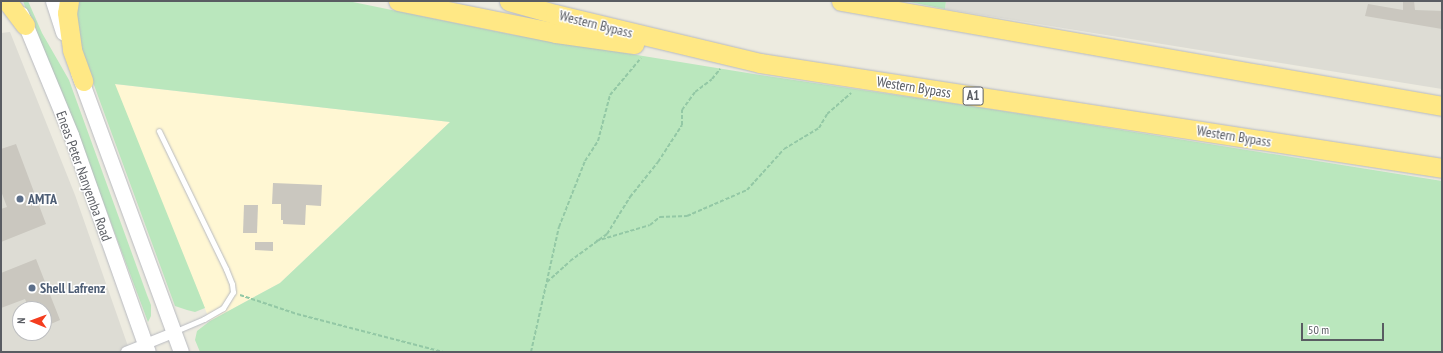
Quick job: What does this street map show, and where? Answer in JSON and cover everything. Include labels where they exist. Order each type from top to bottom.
[{"type":"highway","points":[[7,1],[25,25]]},
{"type":"highway","points":[[69,1],[67,13],[72,50],[83,81]]},
{"type":"highway","points":[[398,1],[556,33],[760,63]]},
{"type":"highway","name":"Western Bypass","points":[[509,1],[556,14],[760,63],[1442,168]]},
{"type":"highway","points":[[841,1],[1442,106]]},
{"type":"main road","name":"Eneas Peter Nanyemba Road","points":[[17,1],[25,25],[71,135],[146,348]]},
{"type":"main road","points":[[53,1],[72,58],[83,81],[181,352]]},
{"type":"street","points":[[126,352],[146,348],[173,333]]},
{"type":"lane","points":[[159,131],[226,269],[232,284],[233,292],[223,308],[204,319],[173,333]]},
{"type":"path","points":[[531,352],[559,227],[586,161],[598,141],[610,95],[650,47]]},
{"type":"path","points":[[547,282],[570,261],[607,234],[630,197],[667,149],[682,125],[682,110],[695,92],[712,79],[728,58]]},
{"type":"path","points":[[596,242],[650,225],[660,217],[687,216],[747,190],[784,149],[819,128],[827,114],[865,79]]},
{"type":"path","points":[[233,292],[297,314],[443,352]]},
{"type":"shaded area","points":[[946,1],[1442,1],[1442,89],[945,9]]},
{"type":"shaded area","points":[[10,32],[75,195],[130,352],[1,352],[1,33]]},
{"type":"shaded area","points":[[114,84],[450,122],[280,283],[210,321]]},
{"type":"green space","points":[[23,1],[28,1],[42,33],[69,80],[151,305],[151,316],[148,322],[62,92],[36,37]]},
{"type":"green space","points":[[79,1],[348,1],[514,35],[760,75],[978,107],[1442,181],[1442,352],[200,352],[195,340],[197,331],[210,321],[280,283],[450,122],[115,84],[205,308],[195,312],[187,310],[175,306],[87,66],[77,35],[76,13]]},
{"type":"green space","points":[[904,1],[946,1],[945,9]]},
{"type":"building","points":[[1403,1],[1414,1],[1415,10],[1442,11],[1442,29],[1365,16],[1368,4],[1403,10]]},
{"type":"building","name":"AMTA","points":[[16,144],[46,224],[1,242],[1,209],[7,207],[1,191],[1,149]]},
{"type":"building","points":[[273,183],[322,185],[321,206],[306,205],[305,225],[283,224],[283,220],[281,220],[281,204],[272,204]]},
{"type":"building","points":[[244,205],[258,205],[257,233],[243,233]]},
{"type":"building","points":[[255,242],[273,242],[273,251],[255,250]]},
{"type":"building","points":[[36,259],[60,320],[52,324],[52,301],[26,301],[25,299],[12,301],[12,304],[1,308],[1,273]]},
{"type":"place","name":"AMTA","points":[[20,199]]},
{"type":"place","name":"Shell Lafrenz","points":[[32,288]]}]
